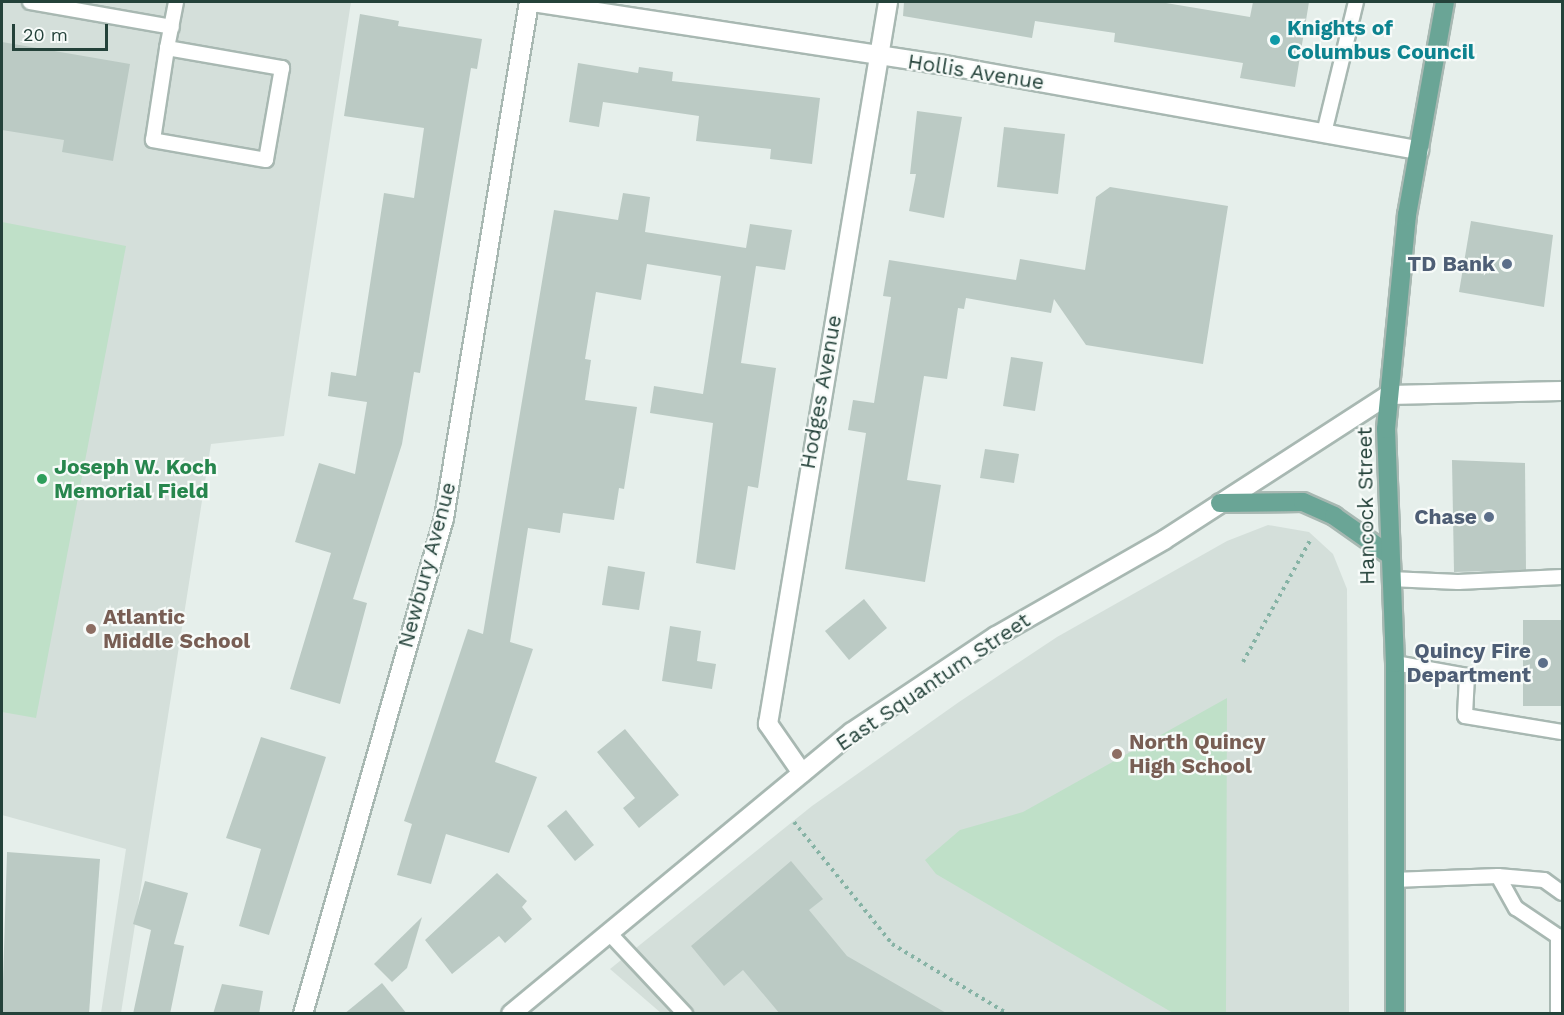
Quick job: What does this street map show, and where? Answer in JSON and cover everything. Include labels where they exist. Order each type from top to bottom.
[{"type":"main road","name":"Hancock Street","points":[[1395,1014],[1393,880],[1395,663],[1388,554],[1388,395],[1419,150],[1445,2]]},
{"type":"main road","points":[[1220,503],[1303,502],[1335,516],[1388,554]]},
{"type":"street","name":"Hollis Avenue","points":[[530,2],[717,27],[1419,150]]},
{"type":"street","name":"Newbury Avenue","points":[[303,1014],[444,518],[530,2]]},
{"type":"street","name":"Hodges Avenue","points":[[802,773],[768,724],[888,2]]},
{"type":"street","points":[[1388,395],[1563,391]]},
{"type":"street","name":"East Squantum Street","points":[[511,1014],[852,732],[996,636],[1220,503],[1388,395]]},
{"type":"lane","points":[[30,2],[172,27]]},
{"type":"lane","points":[[167,48],[282,68],[266,160],[153,140],[167,48],[176,2]]},
{"type":"lane","points":[[1324,133],[1356,2]]},
{"type":"lane","points":[[1390,579],[1458,582],[1563,578]]},
{"type":"lane","points":[[1395,663],[1467,676],[1465,716],[1563,732]]},
{"type":"lane","points":[[1393,880],[1498,876],[1544,880],[1563,893]]},
{"type":"lane","points":[[1498,876],[1516,908],[1560,938],[1558,1014]]},
{"type":"lane","points":[[610,934],[685,1014]]},
{"type":"path","points":[[1243,662],[1311,539]]},
{"type":"path","points":[[794,822],[892,945],[1008,1014]]},
{"type":"shaded area","name":"Atlantic Middle School","points":[[2,2],[351,2],[284,436],[211,444],[121,1013],[101,1013],[126,849],[2,815]]},
{"type":"shaded area","name":"North Quincy High School","points":[[1268,525],[1309,532],[1333,554],[1347,589],[1349,1013],[661,1013],[610,969],[812,806],[959,702],[1057,637],[1227,541]]},
{"type":"green space","name":"Joseph W. Koch Memorial Field","points":[[2,222],[126,246],[36,718],[2,712]]},
{"type":"green space","points":[[1227,698],[1226,1013],[1173,1013],[936,874],[925,860],[960,830],[1023,812]]},
{"type":"building","points":[[904,2],[1160,2],[1250,17],[1253,2],[1309,2],[1295,87],[1240,78],[1243,63],[1114,42],[1115,33],[1035,21],[1032,38],[903,16]]},
{"type":"building","points":[[360,14],[399,21],[398,26],[482,39],[477,69],[471,68],[420,373],[414,372],[402,444],[353,599],[367,603],[340,704],[290,689],[331,553],[295,542],[319,463],[355,474],[367,402],[328,396],[331,372],[356,376],[384,193],[414,198],[424,128],[344,116]]},
{"type":"building","points":[[2,42],[130,64],[113,161],[62,152],[64,140],[2,130]]},
{"type":"building","points":[[578,63],[638,73],[639,67],[673,72],[672,81],[820,98],[812,164],[770,159],[771,149],[696,141],[699,116],[603,102],[599,127],[569,122]]},
{"type":"building","points":[[917,111],[962,117],[944,218],[909,211],[916,174],[910,174]]},
{"type":"building","points":[[1004,127],[1065,134],[1058,194],[997,187]]},
{"type":"building","points":[[1110,187],[1228,206],[1203,364],[1086,345],[1054,299],[1051,313],[966,298],[964,309],[958,308],[947,379],[924,376],[907,480],[941,485],[925,582],[845,569],[866,433],[848,430],[853,400],[874,403],[891,297],[883,296],[889,260],[1016,280],[1020,259],[1085,270],[1096,197]]},
{"type":"building","points":[[623,193],[650,197],[645,232],[746,248],[750,224],[792,230],[785,270],[756,266],[741,363],[776,368],[758,488],[748,486],[735,570],[696,563],[713,423],[650,413],[654,386],[703,394],[721,276],[647,264],[641,300],[596,292],[585,359],[591,360],[585,400],[637,407],[624,489],[619,488],[614,520],[563,513],[560,533],[528,528],[510,642],[533,649],[495,762],[537,777],[509,853],[446,834],[431,884],[397,875],[412,824],[404,821],[468,629],[483,634],[554,210],[618,220]]},
{"type":"building","name":"TD Bank","points":[[1471,221],[1553,235],[1544,307],[1459,292]]},
{"type":"building","points":[[1011,357],[1043,362],[1035,411],[1003,406]]},
{"type":"building","points":[[985,449],[1019,454],[1014,483],[980,478]]},
{"type":"building","name":"Chase","points":[[1452,460],[1525,463],[1526,570],[1454,572]]},
{"type":"building","points":[[608,566],[645,572],[639,610],[602,605]]},
{"type":"building","points":[[864,599],[887,628],[849,660],[825,631]]},
{"type":"building","name":"Quincy Fire Department","points":[[1523,620],[1563,620],[1563,706],[1523,706]]},
{"type":"building","points":[[670,626],[701,631],[697,661],[716,664],[712,689],[662,681]]},
{"type":"building","points":[[625,729],[679,795],[639,828],[623,808],[635,798],[597,752]]},
{"type":"building","points":[[261,737],[326,757],[269,935],[239,926],[261,849],[226,838]]},
{"type":"building","points":[[566,810],[594,845],[575,861],[547,826]]},
{"type":"building","points":[[7,852],[100,859],[89,1014],[2,1014]]},
{"type":"building","points":[[791,861],[823,899],[809,910],[847,956],[948,1014],[780,1014],[743,970],[724,986],[691,946]]},
{"type":"building","points":[[497,873],[527,901],[522,907],[532,919],[505,943],[499,936],[452,974],[425,940]]},
{"type":"building","points":[[145,881],[188,893],[174,944],[184,946],[170,1014],[133,1014],[151,930],[133,924]]},
{"type":"building","points":[[422,917],[407,968],[392,982],[374,964]]},
{"type":"building","points":[[382,983],[407,1014],[344,1014]]},
{"type":"building","points":[[222,984],[263,991],[259,1014],[213,1014]]},
{"type":"place","name":"Knights of Columbus Council","points":[[1275,40]]},
{"type":"place","name":"TD Bank","points":[[1507,264]]},
{"type":"place","name":"Joseph W. Koch Memorial Field","points":[[42,479]]},
{"type":"place","name":"Chase","points":[[1489,517]]},
{"type":"place","name":"Atlantic Middle School","points":[[91,629]]},
{"type":"place","name":"Quincy Fire Department","points":[[1543,663]]},
{"type":"place","name":"North Quincy High School","points":[[1117,754]]}]
